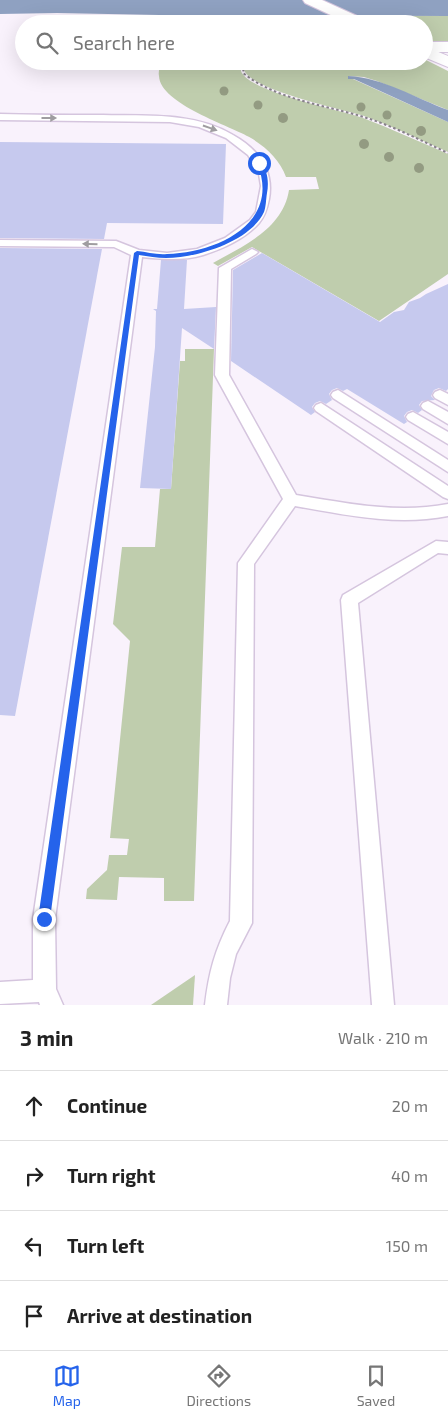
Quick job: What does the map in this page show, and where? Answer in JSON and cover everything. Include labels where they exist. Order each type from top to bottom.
[{"type":"main road","points":[[310,0],[343,15]]},
{"type":"main road","points":[[433,47],[448,47]]},
{"type":"main road","points":[[433,55],[448,62]]},
{"type":"lane","points":[[0,117],[170,119],[216,130],[242,144],[252,153],[264,174],[266,186],[261,212],[254,222],[229,240],[199,252],[167,256],[137,253],[116,244],[0,242]]},
{"type":"lane","points":[[252,252],[225,268],[222,375],[291,500]]},
{"type":"lane","points":[[0,992],[48,998],[42,954],[44,919],[137,253]]},
{"type":"lane","points":[[338,395],[448,467]]},
{"type":"lane","points":[[428,406],[448,419]]},
{"type":"lane","points":[[321,408],[448,493]]},
{"type":"lane","points":[[413,417],[448,439]]},
{"type":"lane","points":[[291,500],[391,514],[448,510]]},
{"type":"lane","points":[[216,1005],[219,978],[226,951],[241,923],[246,563],[291,500]]},
{"type":"lane","points":[[383,1005],[349,600],[436,548],[448,548]]},
{"type":"path","points":[[243,70],[243,73],[255,82],[306,101],[372,120],[448,153]]},
{"type":"green space","points":[[433,16],[448,16],[448,45],[433,45]]},
{"type":"green space","points":[[433,64],[448,71],[448,110],[377,81],[364,77],[348,76],[348,79],[353,79],[448,122],[448,152],[367,117],[280,92],[251,78],[244,70],[433,70]]},
{"type":"green space","points":[[241,70],[247,79],[277,93],[363,118],[448,154],[448,274],[379,321],[252,247],[218,266],[213,263],[249,243],[270,226],[285,204],[289,190],[319,189],[316,177],[286,177],[277,160],[257,142],[183,105],[171,96],[162,86],[159,71]]},
{"type":"green space","points":[[185,349],[214,349],[194,901],[164,901],[164,878],[119,877],[117,900],[86,899],[87,889],[107,870],[109,855],[127,855],[129,839],[110,838],[130,641],[113,624],[122,547],[155,547],[160,489],[171,489],[180,361],[185,361]]},
{"type":"green space","points":[[195,975],[193,1005],[151,1005]]},
{"type":"water","points":[[0,0],[448,0],[448,16],[0,14]]},
{"type":"water","points":[[348,76],[387,84],[448,110],[448,122],[354,79],[348,79]]},
{"type":"building","points":[[0,142],[226,144],[223,224],[107,223],[104,239],[0,238]]},
{"type":"building","points":[[0,248],[102,249],[15,716],[0,715]]},
{"type":"building","points":[[262,253],[380,322],[394,312],[404,310],[409,302],[448,284],[448,389],[446,391],[439,388],[434,390],[431,396],[435,400],[422,401],[419,405],[422,410],[418,413],[412,410],[407,412],[404,416],[407,422],[404,424],[347,389],[343,391],[337,388],[329,394],[332,400],[326,404],[320,401],[315,403],[312,407],[315,412],[311,415],[231,361],[233,270]]},
{"type":"building","points":[[161,260],[187,260],[184,309],[216,307],[214,349],[182,328],[171,489],[140,488],[155,347],[156,311],[153,309],[157,309]]},
{"type":"route","points":[[44,919],[137,253],[167,256],[183,255],[215,247],[240,234],[254,222],[261,212],[266,186],[264,174],[259,163]]}]
